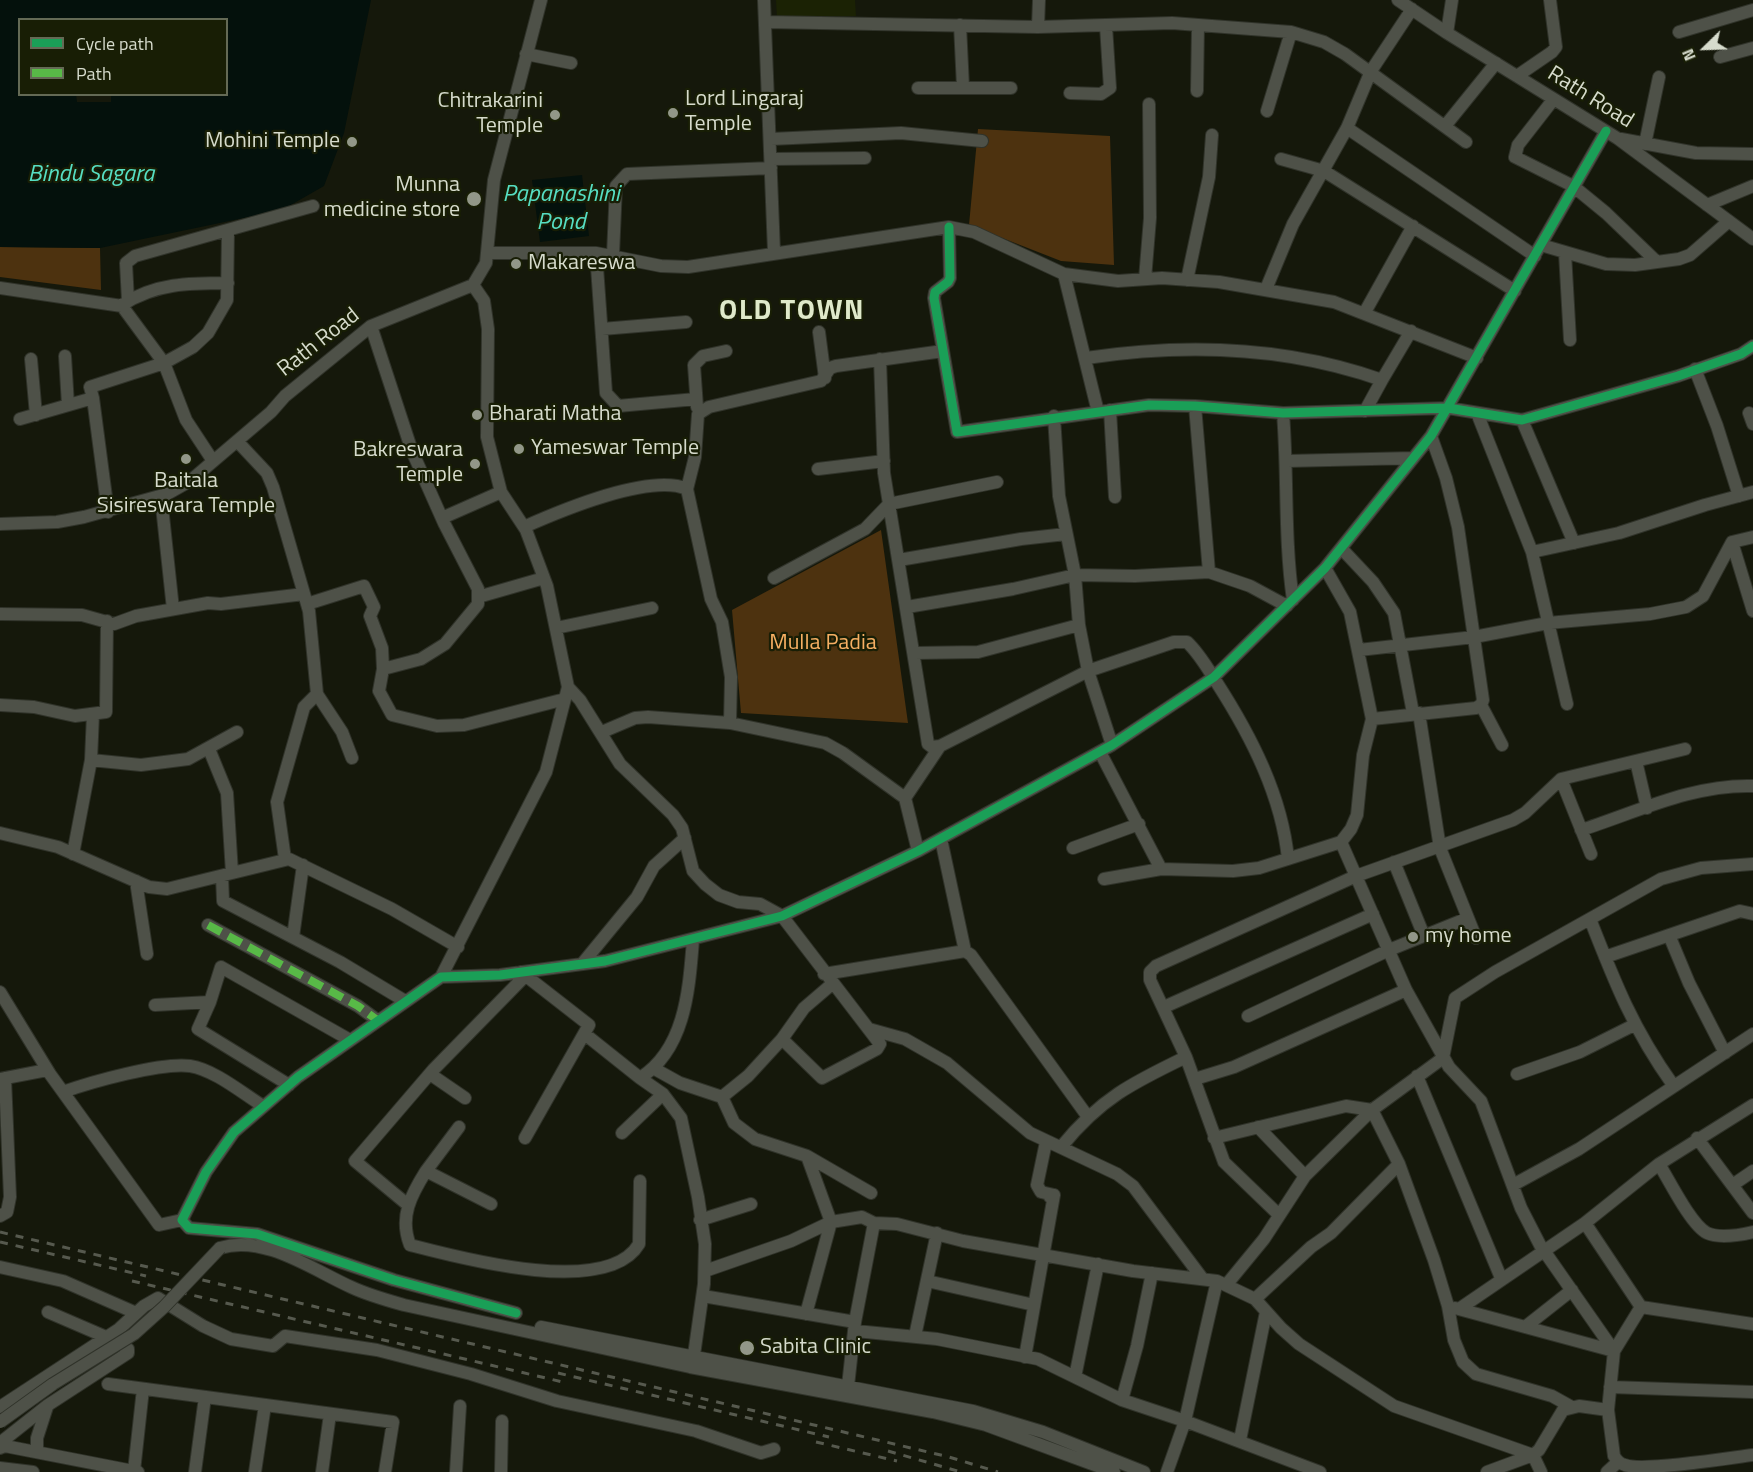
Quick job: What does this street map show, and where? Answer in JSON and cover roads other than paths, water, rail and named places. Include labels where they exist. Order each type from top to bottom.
[{"type":"street","points":[[0,992],[47,1070],[159,1226],[182,1220],[206,1172],[228,1140],[263,1106],[377,1020],[441,977],[458,947],[546,772],[567,693],[556,628],[544,578],[524,527],[501,492],[487,437],[488,329],[484,301],[473,285],[486,263],[488,218],[494,180],[541,0]]},
{"type":"street","points":[[764,0],[774,252]]},
{"type":"street","points":[[1038,27],[1039,0]]},
{"type":"street","name":"Rath Road","points":[[1398,0],[1617,138],[1753,239]]},
{"type":"street","points":[[1447,33],[1452,0]]},
{"type":"street","points":[[1517,76],[1556,47],[1551,0]]},
{"type":"street","points":[[1266,289],[1293,224],[1347,128],[1371,71],[1412,9]]},
{"type":"street","points":[[1679,32],[1753,10]]},
{"type":"street","points":[[765,22],[1038,27],[1106,26],[1155,22],[1291,32],[1324,42],[1371,71],[1466,142]]},
{"type":"street","points":[[960,25],[963,87]]},
{"type":"street","points":[[1197,91],[1198,25]]},
{"type":"street","points":[[1070,93],[1101,94],[1110,88],[1106,26]]},
{"type":"street","points":[[1267,111],[1291,32]]},
{"type":"street","points":[[1720,57],[1753,48]]},
{"type":"street","points":[[526,54],[571,63]]},
{"type":"street","points":[[1445,126],[1496,63]]},
{"type":"street","points":[[1645,144],[1659,77]]},
{"type":"street","points":[[918,88],[1011,88]]},
{"type":"street","points":[[1553,99],[1518,145],[1515,157],[1573,186],[1606,213],[1657,262]]},
{"type":"street","points":[[1145,279],[1150,218],[1149,104]]},
{"type":"street","points":[[1347,128],[1538,251],[1565,252],[1606,264],[1635,265],[1657,262],[1690,255],[1729,221]]},
{"type":"street","points":[[441,977],[523,974],[582,964],[693,940],[782,916],[918,851],[1100,752],[1214,677],[1325,568],[1431,436],[1606,131]]},
{"type":"street","points":[[771,139],[901,134],[982,141]]},
{"type":"street","points":[[1187,280],[1209,177],[1212,135]]},
{"type":"street","points":[[1617,138],[1696,153],[1753,154]]},
{"type":"street","points":[[613,255],[616,186],[627,174],[865,158]]},
{"type":"street","points":[[1281,159],[1324,171],[1515,291]]},
{"type":"street","points":[[1707,205],[1753,186]]},
{"type":"street","points":[[213,461],[186,420],[164,363],[125,304],[125,270],[129,260],[313,206]]},
{"type":"street","points":[[1365,312],[1413,226]]},
{"type":"street","points":[[487,253],[596,253],[661,266],[688,267],[949,227],[974,232],[1064,274],[1118,281],[1187,280],[1314,297],[1365,312],[1477,358]]},
{"type":"street","points":[[949,227],[950,278],[935,291],[934,298],[957,432],[1149,405],[1283,413],[1448,408],[1522,420],[1610,397],[1741,354],[1753,346]]},
{"type":"street","points":[[108,512],[90,387],[164,363],[193,347],[208,333],[227,300],[228,231]]},
{"type":"street","points":[[1565,252],[1570,340]]},
{"type":"street","points":[[596,253],[606,393],[618,405],[696,399]]},
{"type":"street","points":[[1064,274],[1086,358],[1104,411],[1115,497]]},
{"type":"street","points":[[0,288],[125,304],[168,285],[228,283]]},
{"type":"street","name":"Rath Road","points":[[0,524],[57,522],[108,512],[161,497],[190,481],[271,412],[285,396],[371,326],[473,285]]},
{"type":"street","points":[[602,330],[686,322]]},
{"type":"street","points":[[371,326],[412,451],[442,518],[478,589],[478,604],[445,644],[421,659],[383,669]]},
{"type":"street","points":[[1365,411],[1411,331]]},
{"type":"street","points":[[819,332],[825,378]]},
{"type":"street","points":[[1086,358],[1159,349],[1225,348],[1293,357],[1382,380]]},
{"type":"street","points":[[726,351],[703,356],[694,365],[698,414],[695,457],[687,489],[711,599],[722,622],[731,677],[730,723]]},
{"type":"street","points":[[698,414],[709,407],[816,383],[825,378],[830,368],[943,351]]},
{"type":"street","points":[[65,356],[68,405]]},
{"type":"street","points":[[31,359],[36,415]]},
{"type":"street","points":[[880,359],[884,461],[915,653],[925,737],[932,747],[940,746],[1088,671],[1181,641],[1193,648],[1214,677],[1251,740],[1282,817],[1288,859]]},
{"type":"street","points":[[1695,369],[1717,426],[1738,496]]},
{"type":"street","points":[[20,419],[93,398]]},
{"type":"street","points":[[1195,406],[1209,572]]},
{"type":"street","points":[[1283,413],[1287,461],[1290,603]]},
{"type":"street","points":[[1477,413],[1532,552],[1568,704]]},
{"type":"street","points":[[1054,417],[1059,496],[1075,575],[1079,625],[1088,671],[1112,745]]},
{"type":"street","points":[[1522,420],[1574,543]]},
{"type":"street","points":[[1431,436],[1458,527],[1483,700],[1481,705],[1502,745]]},
{"type":"street","points":[[237,441],[267,473],[305,599],[317,694],[342,732],[352,758]]},
{"type":"street","points":[[1287,461],[1413,458]]},
{"type":"street","points":[[818,468],[884,461]]},
{"type":"street","points":[[774,578],[865,529],[890,504],[997,482]]},
{"type":"street","points":[[524,527],[563,509],[622,492],[668,486],[687,489]]},
{"type":"street","points":[[442,518],[501,492]]},
{"type":"street","points":[[1532,552],[1619,533],[1753,492]]},
{"type":"street","points":[[161,497],[173,609]]},
{"type":"street","points":[[899,560],[1021,539],[1066,534]]},
{"type":"street","points":[[1732,542],[1753,537]]},
{"type":"street","points":[[1732,542],[1753,611]]},
{"type":"street","points":[[1359,650],[1473,637],[1548,623],[1650,614],[1693,604],[1710,586],[1732,542]]},
{"type":"street","points":[[1341,548],[1387,600],[1394,613],[1416,713],[1440,848],[1476,938]]},
{"type":"street","points":[[1104,879],[1161,869],[1247,871],[1341,842],[1351,830],[1357,815],[1363,755],[1372,719],[1350,612],[1325,568]]},
{"type":"street","points":[[907,607],[985,594],[1075,575],[1135,576],[1209,572],[1290,603]]},
{"type":"street","points":[[478,597],[544,578]]},
{"type":"street","points":[[0,614],[82,615],[114,624],[136,616],[173,609],[305,599],[364,586],[374,607],[370,616],[382,648],[383,669],[379,691],[392,715],[437,726],[482,722],[567,693],[580,700],[620,764],[673,815],[682,828],[693,871],[719,895],[738,902],[760,904],[782,916],[824,974],[880,1044],[877,1049],[822,1078],[782,1039]]},
{"type":"street","points":[[556,628],[652,608]]},
{"type":"street","points":[[0,705],[34,707],[75,716],[106,712],[107,621]]},
{"type":"street","points":[[915,653],[978,652],[1079,625]]},
{"type":"street","points":[[285,860],[277,802],[304,707],[317,694]]},
{"type":"street","points":[[1372,719],[1481,705]]},
{"type":"street","points":[[73,854],[91,760],[93,714]]},
{"type":"street","points":[[602,732],[636,718],[648,717],[730,723],[825,743],[905,798],[918,851]]},
{"type":"street","points":[[91,760],[141,765],[188,759],[237,732]]},
{"type":"street","points":[[905,798],[940,746]]},
{"type":"street","points":[[209,749],[227,793],[227,874],[223,901],[293,937],[405,1001]]},
{"type":"street","points":[[1278,1214],[1224,1162],[1195,1079],[1150,980],[1150,972],[1156,966],[1356,876],[1440,848],[1513,820],[1525,813],[1561,779],[1685,749]]},
{"type":"street","points":[[1100,752],[1161,869]]},
{"type":"street","points":[[1636,760],[1647,808]]},
{"type":"street","points":[[1561,779],[1591,854]]},
{"type":"street","points":[[1581,830],[1701,790],[1732,785],[1753,786]]},
{"type":"street","points":[[1073,848],[1139,824]]},
{"type":"street","points":[[0,833],[73,854],[149,887],[167,889],[285,860],[303,865],[393,909],[458,947]]},
{"type":"street","points":[[582,964],[636,897],[654,866],[685,838]]},
{"type":"street","points":[[941,839],[965,951]]},
{"type":"street","points":[[1341,842],[1406,990],[1443,1058],[1481,1101],[1521,1208],[1543,1249],[1614,1351]]},
{"type":"street","points":[[1394,862],[1424,936]]},
{"type":"street","points":[[1167,1472],[1185,1421],[1222,1283],[1264,1239],[1278,1214],[1305,1176],[1372,1110],[1443,1058],[1455,998],[1629,896],[1681,872],[1753,864]]},
{"type":"street","points":[[293,937],[303,865]]},
{"type":"street","points":[[136,881],[147,954]]},
{"type":"street","points":[[1605,957],[1740,911],[1753,914]]},
{"type":"street","points":[[1164,1007],[1373,914]]},
{"type":"street","points":[[1248,1016],[1389,951],[1468,918]]},
{"type":"street","points":[[1590,919],[1634,1025],[1673,1085]]},
{"type":"street","points":[[208,925],[339,996],[377,1020]]},
{"type":"street","points":[[1669,935],[1689,983],[1725,1053]]},
{"type":"street","points":[[640,1078],[653,1068],[669,1049],[688,998],[693,940]]},
{"type":"street","points":[[824,974],[965,951],[971,954],[1088,1117]]},
{"type":"street","points":[[289,1085],[198,1029],[210,1002],[221,967],[350,1040]]},
{"type":"street","points":[[523,974],[589,1025],[586,1035],[525,1138]]},
{"type":"street","points":[[408,1205],[355,1161],[430,1074],[523,974]]},
{"type":"street","points":[[722,1097],[748,1076],[782,1039],[804,1008],[832,984]]},
{"type":"street","points":[[1195,1079],[1234,1067],[1406,990]]},
{"type":"street","points":[[155,1005],[210,1002]]},
{"type":"street","points":[[1517,1074],[1580,1052],[1634,1025]]},
{"type":"street","points":[[869,1029],[905,1039],[947,1063],[1029,1133],[1046,1142],[1062,1146],[1117,1174],[1133,1186],[1202,1278]]},
{"type":"street","points":[[1513,1185],[1579,1149],[1753,1034]]},
{"type":"street","points":[[586,1035],[663,1094],[681,1118],[698,1197],[705,1245],[703,1296],[693,1355]]},
{"type":"street","points":[[1062,1146],[1088,1117],[1128,1085],[1186,1057]]},
{"type":"street","points":[[63,1092],[99,1079],[190,1066],[215,1077],[263,1106]]},
{"type":"street","points":[[653,1068],[680,1083],[722,1097],[734,1123],[755,1139],[807,1156],[871,1192]]},
{"type":"street","points":[[0,1216],[7,1212],[10,1197],[2,1078],[47,1070]]},
{"type":"street","points":[[430,1074],[465,1098]]},
{"type":"street","points":[[1417,1076],[1501,1278]]},
{"type":"street","points":[[622,1133],[663,1094]]},
{"type":"street","points":[[1454,1307],[1585,1223],[1659,1164],[1697,1138],[1753,1105]]},
{"type":"street","points":[[1214,1138],[1346,1106],[1372,1110]]},
{"type":"street","points":[[1372,1110],[1399,1164],[1454,1307],[1454,1340],[1469,1369],[1476,1374],[1552,1396],[1570,1406],[1608,1410]]},
{"type":"street","points":[[459,1127],[426,1171],[410,1197],[404,1230],[410,1245],[486,1264],[540,1270],[601,1269],[634,1252],[639,1244],[640,1182]]},
{"type":"street","points":[[1258,1127],[1305,1176]]},
{"type":"street","points":[[1697,1138],[1734,1184],[1753,1213]]},
{"type":"street","points":[[1025,1357],[1052,1196],[1041,1191],[1036,1185],[1046,1142]]},
{"type":"street","points":[[806,1314],[831,1222],[807,1156]]},
{"type":"street","points":[[1255,1299],[1311,1247],[1331,1233],[1399,1164]]},
{"type":"street","points":[[1659,1164],[1697,1224],[1706,1232],[1733,1235],[1753,1232]]},
{"type":"street","points":[[426,1171],[491,1204]]},
{"type":"street","points":[[1734,1184],[1753,1171]]},
{"type":"street","points":[[700,1220],[751,1204]]},
{"type":"street","points":[[705,1271],[791,1240],[831,1222],[862,1217],[874,1223],[897,1224],[963,1241],[1098,1264],[1202,1278],[1222,1283],[1255,1299],[1299,1344],[1394,1407],[1533,1455],[1541,1472]]},
{"type":"street","points":[[182,1220],[189,1228],[257,1234],[394,1280],[516,1313]]},
{"type":"street","points":[[848,1386],[855,1326],[874,1223]]},
{"type":"street","points":[[1585,1223],[1641,1307],[1753,1324]]},
{"type":"street","points":[[915,1336],[937,1233]]},
{"type":"street","points":[[0,1422],[53,1384],[134,1335],[220,1248],[243,1243],[283,1255],[365,1293],[404,1305],[690,1367],[933,1412],[986,1425],[1114,1472]]},
{"type":"street","points":[[1075,1377],[1098,1264]]},
{"type":"street","points":[[0,1267],[63,1281],[136,1313]]},
{"type":"street","points":[[1122,1400],[1137,1346],[1152,1272]]},
{"type":"street","points":[[927,1281],[1034,1305]]},
{"type":"street","points":[[1525,1327],[1572,1290]]},
{"type":"street","points":[[703,1296],[1038,1359],[1122,1400],[1240,1440],[1320,1472]]},
{"type":"street","points":[[0,1407],[158,1298],[203,1326],[231,1339],[273,1346],[285,1336],[377,1350],[471,1374],[557,1401],[696,1431],[761,1453],[774,1449]]},
{"type":"street","points":[[404,1305],[424,1306],[693,1355],[973,1411],[1043,1432],[1144,1472]]},
{"type":"street","points":[[1454,1307],[1614,1351]]},
{"type":"street","points":[[1641,1307],[1614,1351],[1608,1410],[1612,1451],[1618,1462],[1630,1466],[1691,1467],[1753,1455]]},
{"type":"street","points":[[0,1443],[48,1406],[128,1353],[128,1349],[106,1336],[48,1312]]},
{"type":"street","points":[[1240,1440],[1266,1312]]},
{"type":"street","points":[[108,1384],[393,1422],[385,1472]]},
{"type":"street","points":[[1610,1387],[1753,1392]]},
{"type":"street","points":[[0,1448],[5,1446],[136,1472],[143,1389]]},
{"type":"street","points":[[195,1472],[205,1397]]},
{"type":"street","points":[[255,1472],[265,1405]]},
{"type":"street","points":[[38,1452],[41,1419],[48,1406]]},
{"type":"street","points":[[456,1472],[460,1406]]},
{"type":"street","points":[[1487,1472],[1533,1455],[1542,1446],[1555,1420],[1563,1410],[1570,1406]]},
{"type":"street","points":[[322,1472],[330,1414]]},
{"type":"street","points":[[501,1472],[502,1421]]},
{"type":"street","points":[[1607,1472],[1618,1462]]},
{"type":"street","points":[[0,1468],[33,1472]]},
{"type":"water","name":"Bindu Sagara","points":[[0,0],[371,0],[344,133],[324,186],[282,210],[100,248],[0,247]]},
{"type":"water","name":"Papanashini Pond","points":[[582,175],[589,236],[540,242],[532,180]]},
{"type":"railway","points":[[0,1232],[949,1457],[998,1472]]},
{"type":"railway","points":[[0,1242],[146,1276]]},
{"type":"railway","points":[[132,1281],[567,1383]]},
{"type":"railway","points":[[558,1373],[829,1437]]},
{"type":"railway","points":[[816,1442],[897,1461]]},
{"type":"railway","points":[[888,1451],[961,1472]]},
{"type":"place","name":"Lord Lingaraj Temple","points":[[673,113]]},
{"type":"place","name":"Chitrakarini Temple","points":[[555,115]]},
{"type":"place","name":"Mohini Temple","points":[[352,142]]},
{"type":"place","name":"Munna medicine store","points":[[474,199]]},
{"type":"place","name":"Makareswa","points":[[516,264]]},
{"type":"place","name":"Bharati Matha","points":[[477,415]]},
{"type":"place","name":"Yameswar Temple","points":[[519,449]]},
{"type":"place","name":"Baitala Sisireswara Temple","points":[[186,459]]},
{"type":"place","name":"Bakreswara Temple","points":[[475,464]]},
{"type":"place","name":"my home","points":[[1413,937]]},
{"type":"place","name":"Sabita Clinic","points":[[747,1348]]},
{"type":"district","name":"OLD TOWN","points":[[792,312]]},
{"type":"park label","name":"Mulla Padia","points":[[823,644]]}]
